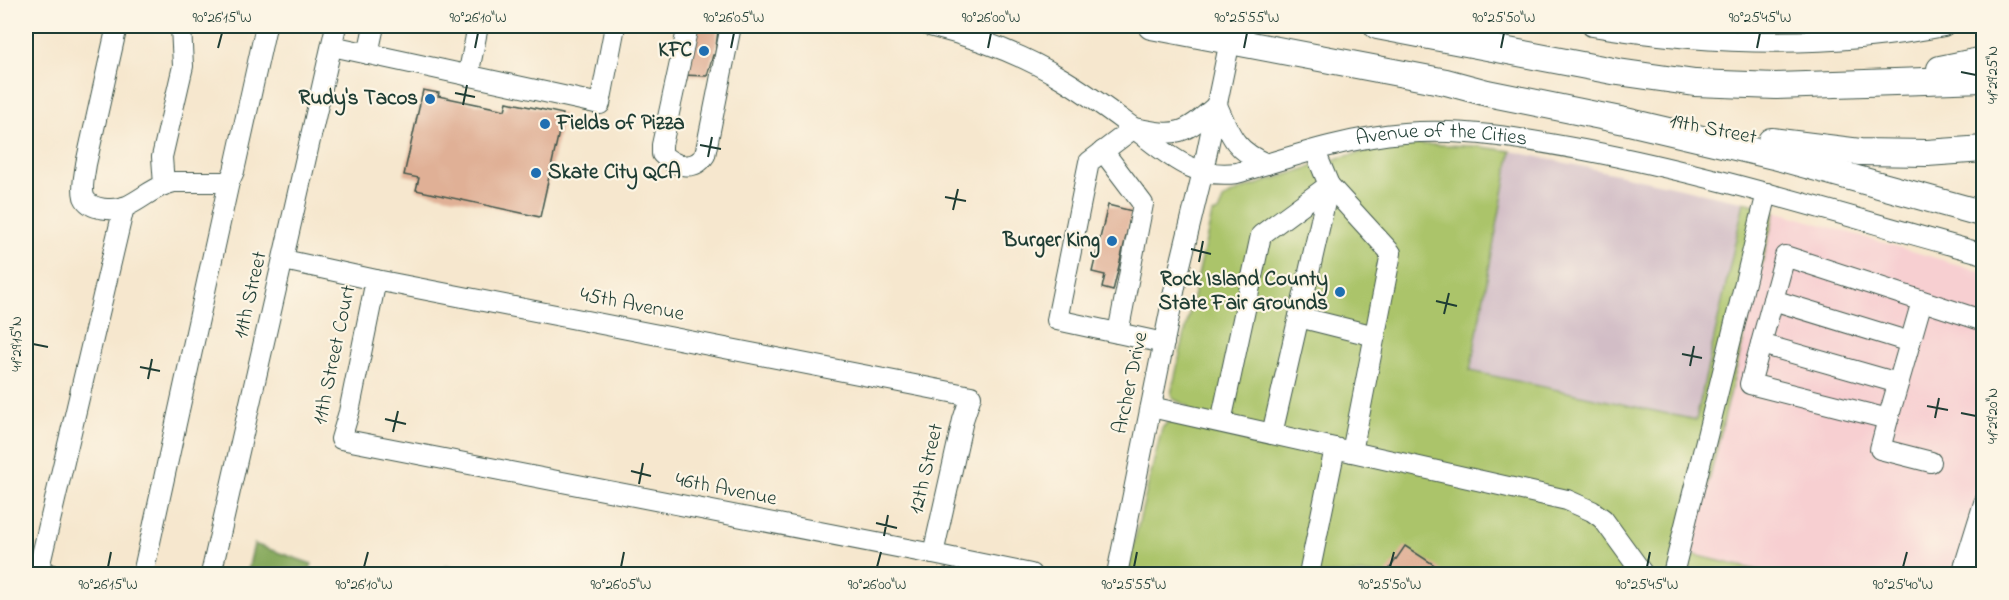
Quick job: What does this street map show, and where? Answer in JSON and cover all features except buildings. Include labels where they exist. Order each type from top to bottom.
[{"type":"main road","name":"Avenue of the Cities","points":[[1155,26],[1232,33],[1487,93],[1625,121],[1762,153],[1983,214]]},
{"type":"main road","points":[[1377,26],[1591,66],[1695,82],[1776,86],[1983,79]]},
{"type":"main road","points":[[1440,26],[1591,66]]},
{"type":"main road","points":[[1855,82],[1983,60]]},
{"type":"main road","name":"19th Street","points":[[1446,82],[1493,88],[1771,141],[1834,150],[1927,153],[1983,149]]},
{"type":"street","points":[[117,26],[86,164],[84,195],[88,202],[108,210],[124,207],[174,182],[229,182]]},
{"type":"street","points":[[164,185],[162,157],[183,66],[181,26]]},
{"type":"street","points":[[142,574],[266,26]]},
{"type":"street","name":"11th Street","points":[[211,574],[336,26]]},
{"type":"street","points":[[368,54],[374,26]]},
{"type":"street","points":[[468,76],[478,26]]},
{"type":"street","points":[[332,46],[600,104],[615,26]]},
{"type":"street","points":[[688,26],[662,145],[662,154],[675,164],[687,166],[694,165],[705,155],[731,26]]},
{"type":"street","name":"Avenue of the Cities","points":[[930,26],[992,46],[1043,68],[1081,91],[1183,165],[1221,175],[1237,173],[1353,141],[1403,133],[1452,132],[1498,136],[1542,142],[1661,166],[1767,193],[1983,254]]},
{"type":"street","points":[[1592,26],[1723,33],[1770,41],[1862,32],[1909,33],[1944,26]]},
{"type":"street","name":"Archer Drive","points":[[1117,574],[1164,343],[1232,33]]},
{"type":"street","points":[[1164,343],[1057,320],[1089,162],[1134,128],[1177,133],[1200,120],[1216,105],[1228,131],[1242,151],[1267,164]]},
{"type":"street","points":[[1103,151],[1143,204],[1118,333]]},
{"type":"street","points":[[1309,574],[1375,336],[1391,253],[1329,185],[1315,151]]},
{"type":"street","points":[[1272,434],[1329,185]]},
{"type":"street","points":[[1221,422],[1261,235],[1329,185]]},
{"type":"street","points":[[1673,574],[1767,193]]},
{"type":"street","points":[[1071,323],[1082,320],[1100,322],[1109,320],[1115,311],[1131,234],[1143,204]]},
{"type":"street","points":[[50,574],[38,572],[124,207]]},
{"type":"street","points":[[1888,419],[1750,384],[1785,256],[1983,321]]},
{"type":"street","name":"45th Avenue","points":[[284,260],[971,396]]},
{"type":"street","name":"11th Street Court","points":[[341,439],[349,412],[376,280]]},
{"type":"street","points":[[1773,300],[1910,342]]},
{"type":"street","points":[[1922,301],[1880,449],[1931,462]]},
{"type":"street","points":[[1299,317],[1375,336]]},
{"type":"street","points":[[1761,344],[1898,383]]},
{"type":"street","points":[[1727,359],[1755,367]]},
{"type":"street","name":"12th Street","points":[[933,554],[963,420],[971,396]]},
{"type":"street","points":[[1151,407],[1567,500],[1592,511],[1603,519],[1643,574]]},
{"type":"street","name":"46th Avenue","points":[[341,439],[1030,574]]},
{"type":"street","points":[[1970,569],[1983,503]]},
{"type":"shaded area","points":[[1511,151],[1745,202],[1696,420],[1470,371]]},
{"type":"shaded area","points":[[1775,211],[1983,272],[1983,574],[1772,574],[1691,554]]},
{"type":"green space","name":"Rock Island County State Fair Grounds","points":[[1413,144],[1474,146],[1511,151],[1470,371],[1696,420],[1744,202],[1775,211],[1691,554],[1772,574],[1151,574],[1151,572],[1132,571],[1128,567],[1162,428],[1168,422],[1182,423],[1188,406],[1173,399],[1171,394],[1212,214],[1218,212],[1224,198],[1243,189],[1342,157]]},
{"type":"green space","points":[[254,544],[312,564],[308,574],[247,574]]},
{"type":"green space","points":[[445,566],[501,574],[442,574]]},
{"type":"place","name":"KFC","points":[[704,51]]},
{"type":"place","name":"Rudy's Tacos","points":[[430,99]]},
{"type":"place","name":"Fields of Pizza","points":[[545,124]]},
{"type":"place","name":"Skate City QCA","points":[[536,173]]},
{"type":"place","name":"Burger King","points":[[1112,241]]},
{"type":"place","name":"Rock Island County State Fair Grounds","points":[[1340,292]]}]
